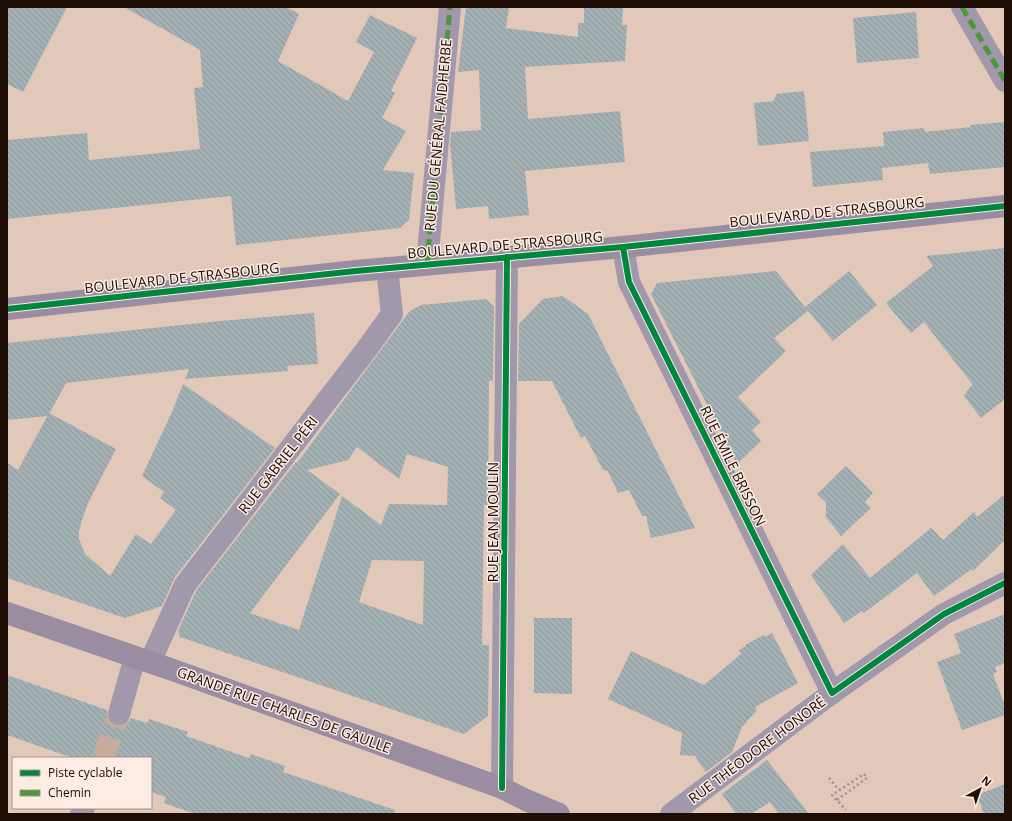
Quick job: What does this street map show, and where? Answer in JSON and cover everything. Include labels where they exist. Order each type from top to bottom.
[{"type":"main road","name":"BOULEVARD DE STRASBOURG","points":[[7,309],[387,268],[623,246],[1005,206]]},
{"type":"main road","name":"GRANDE RUE CHARLES DE GAULLE","points":[[7,613],[502,788],[558,814]]},
{"type":"street","name":"RUE DU GÉNÉRAL FAIDHERBE","points":[[427,264],[450,7]]},
{"type":"street","points":[[962,7],[1005,81]]},
{"type":"street","name":"RUE ÉMILE BRISSON","points":[[623,246],[629,282],[832,693]]},
{"type":"street","name":"RUE JEAN MOULIN","points":[[502,788],[507,257]]},
{"type":"street","name":"RUE GABRIEL PÉRI","points":[[119,714],[143,660],[185,585],[392,314],[387,268]]},
{"type":"street","name":"RUE THÉODORE HONORÉ","points":[[672,814],[832,693],[944,614],[1005,583]]},
{"type":"path","points":[[837,800],[867,778],[864,774],[832,795],[846,810]]},
{"type":"path","points":[[829,778],[839,790]]},
{"type":"building","points":[[7,7],[67,7],[23,92],[7,84]]},
{"type":"building","points":[[124,7],[286,7],[299,14],[278,61],[348,101],[374,52],[356,42],[370,15],[417,38],[391,91],[395,93],[382,118],[406,131],[383,170],[414,173],[409,220],[400,228],[236,245],[231,196],[7,219],[7,140],[87,133],[89,160],[200,149],[194,88],[203,87],[200,50]]},
{"type":"building","points":[[466,7],[509,7],[506,28],[578,37],[578,23],[584,23],[584,7],[623,7],[622,25],[627,25],[625,61],[525,67],[528,119],[620,111],[625,162],[525,171],[529,215],[489,219],[488,206],[456,209],[450,144],[451,132],[481,130],[479,70],[458,72]]},
{"type":"building","points":[[916,12],[919,58],[857,63],[853,18]]},
{"type":"building","points":[[804,91],[809,141],[758,146],[754,103],[774,101],[776,94]]},
{"type":"building","points":[[1005,122],[1005,167],[930,174],[928,163],[882,168],[883,180],[813,187],[810,152],[884,146],[883,132],[924,128],[925,132],[971,127],[970,125]]},
{"type":"building","points":[[1005,248],[1005,399],[981,418],[964,396],[973,385],[924,322],[911,333],[886,303],[933,266],[926,256]]},
{"type":"building","points":[[776,271],[808,311],[774,338],[786,351],[738,397],[761,422],[752,430],[761,441],[737,464],[651,294],[657,283]]},
{"type":"building","points":[[849,271],[877,305],[833,341],[805,307]]},
{"type":"building","points":[[563,296],[588,314],[695,528],[651,538],[646,516],[642,516],[629,490],[618,493],[608,471],[603,470],[585,436],[581,438],[552,381],[518,381],[519,324],[543,299]]},
{"type":"building","points":[[486,299],[494,307],[493,381],[489,381],[488,505],[484,505],[482,645],[489,645],[488,716],[464,734],[180,637],[178,631],[196,591],[296,462],[297,463],[409,312],[421,305]],"holes":[[[357,447],[399,479],[407,454],[448,467],[447,505],[389,504],[381,525],[342,496],[299,630],[250,613],[340,494],[307,470],[348,460]],[[372,560],[424,561],[423,625],[359,602]]]},
{"type":"building","points":[[314,313],[318,364],[287,366],[288,371],[185,379],[189,369],[66,383],[48,416],[7,420],[7,343]]},
{"type":"building","points":[[183,384],[275,448],[175,577],[162,606],[125,618],[7,578],[7,463],[18,470],[49,413],[116,449],[88,503],[82,520],[79,531],[79,539],[85,554],[110,576],[136,534],[151,544],[176,510],[160,498],[164,492],[142,476],[172,412]]},
{"type":"building","points":[[846,466],[873,493],[865,502],[871,508],[841,536],[826,517],[826,502],[817,494]]},
{"type":"building","points":[[1005,494],[1005,540],[973,571],[972,569],[934,596],[917,573],[864,613],[862,611],[844,623],[811,575],[843,544],[870,578],[931,528],[943,540],[974,512],[977,517]]},
{"type":"building","points":[[1005,614],[1005,663],[995,667],[997,672],[993,674],[1005,706],[1005,715],[962,730],[937,662],[961,653],[954,634]]},
{"type":"building","points":[[534,618],[572,618],[572,694],[534,693]]},
{"type":"building","points":[[772,633],[798,683],[755,707],[757,710],[742,727],[732,752],[706,772],[697,760],[696,756],[680,755],[682,733],[608,699],[631,651],[704,685],[741,654],[739,650],[746,646],[745,645],[764,635],[765,637]]},
{"type":"building","points":[[7,675],[107,710],[107,717],[110,723],[115,726],[122,726],[128,723],[131,718],[147,723],[149,719],[188,732],[186,736],[249,758],[251,754],[285,766],[283,772],[395,810],[394,814],[195,814],[164,803],[166,797],[152,792],[152,757],[70,757],[7,735]]},
{"type":"building","points":[[767,760],[809,814],[779,814],[770,802],[751,814],[736,814],[722,794]]},
{"type":"building","points":[[1005,784],[1005,814],[984,814],[977,795]]},
{"type":"tunnel","points":[[103,757],[119,714]]},
{"type":"marked path","points":[[427,264],[450,7]]},
{"type":"marked path","points":[[962,7],[1005,81]]},
{"type":"cycle path","points":[[7,309],[356,271],[623,247],[1005,206]]},
{"type":"cycle path","points":[[623,247],[629,282],[832,693],[944,614],[1005,583]]},
{"type":"cycle path","points":[[502,788],[507,257]]}]
